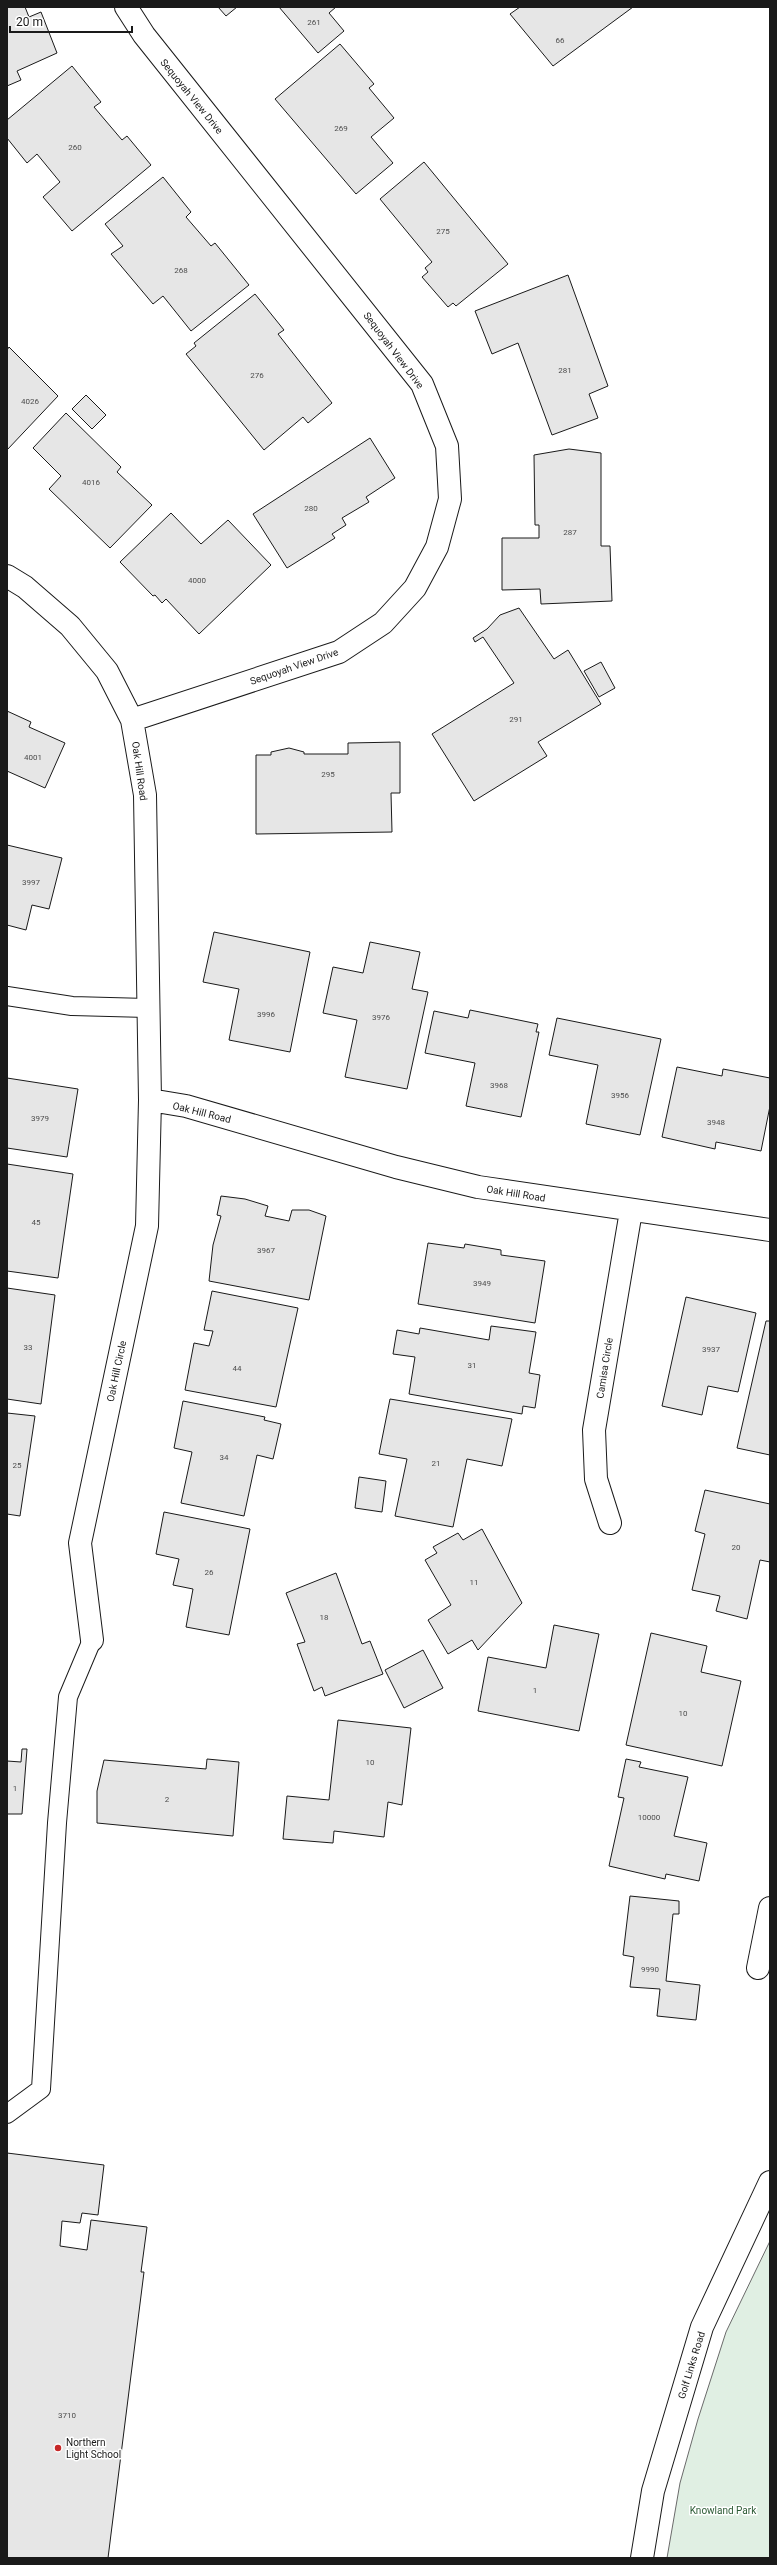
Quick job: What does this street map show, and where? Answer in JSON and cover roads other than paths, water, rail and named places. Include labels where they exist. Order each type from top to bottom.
[{"type":"street","name":"Sequoyah View Drive","points":[[126,7],[144,35],[422,384],[447,446],[450,499],[436,547],[415,588],[382,624],[339,652],[132,720]]},
{"type":"street","name":"Oak Hill Road","points":[[7,576],[25,587],[70,626],[107,671],[132,720],[144,795],[146,1008],[150,1100],[186,1106],[396,1167],[478,1187],[631,1211],[770,1230]]},
{"type":"street","name":"Oak Hill Circle","points":[[92,1640],[80,1543],[147,1226],[150,1100]]},
{"type":"street","name":"Camisa Circle","points":[[610,1523],[596,1479],[594,1430],[631,1211]]},
{"type":"street","points":[[758,1968],[770,1908]]},
{"type":"street","name":"Golf Links Road","points":[[642,2558],[653,2491],[702,2327],[770,2182]]},
{"type":"lane","points":[[7,996],[72,1006],[146,1008]]},
{"type":"lane","points":[[7,2114],[40,2089],[57,1822],[68,1697],[92,1640]]},
{"type":"place","name":"Northern Light School","points":[[58,2448]]},
{"type":"park label","name":"Knowland Park","points":[[723,2510]]}]
